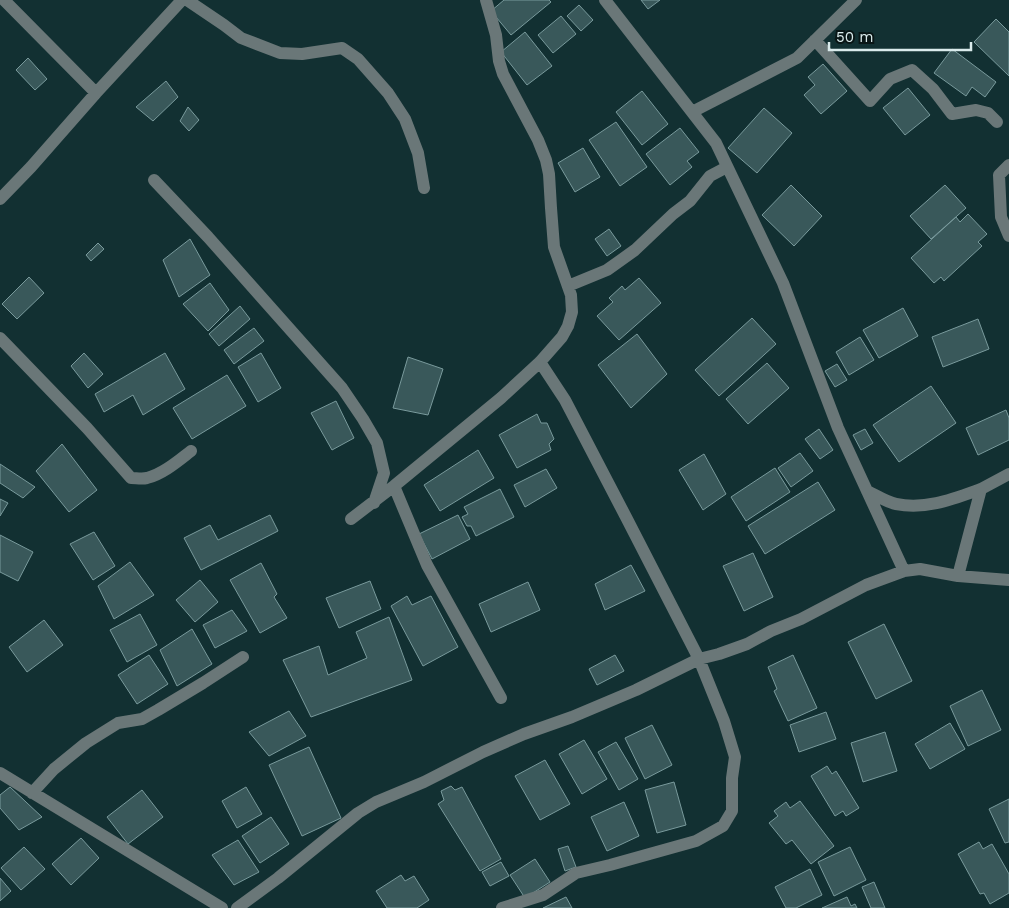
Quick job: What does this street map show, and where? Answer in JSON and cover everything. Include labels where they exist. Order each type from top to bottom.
[{"type":"street","points":[[4,0],[96,93]]},
{"type":"street","points":[[0,199],[182,0]]},
{"type":"street","points":[[187,0],[241,38],[280,52],[302,54],[342,48],[358,59],[388,93],[405,119],[418,153],[424,188]]},
{"type":"street","points":[[352,519],[501,398],[540,362],[562,337],[572,312],[571,295],[554,247],[550,180],[546,160],[538,140],[503,74],[499,61],[496,35],[486,0]]},
{"type":"street","points":[[604,0],[716,143],[783,283],[838,428],[904,570]]},
{"type":"street","points":[[692,112],[797,58],[856,0]]},
{"type":"street","points":[[815,40],[870,101],[890,78],[912,70],[933,89],[952,114],[976,110],[988,113],[997,122]]},
{"type":"street","points":[[1009,165],[999,176],[1001,217],[1009,236]]},
{"type":"street","points":[[568,286],[607,270],[635,250],[690,200],[710,176],[727,167]]},
{"type":"street","points":[[154,180],[208,236],[342,388],[377,444],[384,473],[374,502]]},
{"type":"street","points":[[0,338],[87,428],[131,478],[146,478],[156,474],[191,451]]},
{"type":"street","points":[[502,908],[543,895],[576,872],[610,865],[696,841],[723,826],[732,811],[732,778],[735,757],[724,721],[699,659],[628,519],[569,409],[540,362]]},
{"type":"street","points":[[867,491],[894,504],[920,506],[948,501],[981,489],[1009,474]]},
{"type":"street","points":[[394,486],[427,565],[500,698]]},
{"type":"street","points":[[958,576],[981,489]]},
{"type":"street","points":[[237,908],[376,802],[424,782],[483,752],[524,734],[572,717],[636,690],[699,659],[747,644],[801,619],[866,585],[904,570],[920,569],[958,576],[1009,580]]},
{"type":"street","points":[[32,793],[54,769],[102,733],[118,723],[142,719],[203,683],[242,657]]},
{"type":"street","points":[[0,774],[217,907]]},
{"type":"building","points":[[504,0],[549,0],[551,2],[511,35],[491,11]]},
{"type":"building","points":[[641,0],[660,0],[648,9]]},
{"type":"building","points":[[579,5],[593,20],[581,31],[567,16]]},
{"type":"building","points":[[561,16],[576,34],[553,53],[538,35]]},
{"type":"building","points":[[996,19],[1009,32],[1009,76],[974,42]]},
{"type":"building","points":[[525,32],[552,66],[527,85],[501,52]]},
{"type":"building","points":[[952,49],[996,82],[985,97],[972,87],[966,96],[934,73]]},
{"type":"building","points":[[28,58],[47,79],[35,90],[16,70]]},
{"type":"building","points":[[823,64],[847,91],[821,114],[804,95],[815,85],[808,77]]},
{"type":"building","points":[[166,81],[178,97],[153,121],[136,107]]},
{"type":"building","points":[[908,88],[930,115],[905,135],[883,108]]},
{"type":"building","points":[[642,91],[668,124],[642,145],[616,112]]},
{"type":"building","points":[[188,107],[199,120],[189,131],[180,121]]},
{"type":"building","points":[[764,108],[792,133],[757,173],[728,148]]},
{"type":"building","points":[[616,122],[647,167],[620,186],[589,140]]},
{"type":"building","points":[[680,128],[699,152],[687,161],[692,167],[670,185],[646,154]]},
{"type":"building","points":[[583,148],[600,177],[575,192],[558,163]]},
{"type":"building","points":[[791,185],[822,216],[794,246],[762,215]]},
{"type":"building","points":[[945,185],[966,208],[931,239],[910,216]]},
{"type":"building","points":[[968,214],[987,234],[978,242],[982,246],[944,281],[941,277],[934,283],[911,258],[956,217],[960,222]]},
{"type":"building","points":[[609,229],[621,246],[607,256],[595,239]]},
{"type":"building","points":[[190,239],[210,275],[179,297],[163,260]]},
{"type":"building","points":[[98,243],[104,249],[91,261],[86,255]]},
{"type":"building","points":[[29,277],[44,293],[17,319],[2,304]]},
{"type":"building","points":[[639,278],[661,303],[619,340],[597,316],[613,302],[609,298],[622,286],[625,290]]},
{"type":"building","points":[[210,283],[229,310],[208,331],[183,304]]},
{"type":"building","points":[[240,306],[250,319],[219,346],[209,334]]},
{"type":"building","points":[[903,308],[918,336],[879,358],[863,330]]},
{"type":"building","points":[[752,318],[776,344],[719,396],[695,370]]},
{"type":"building","points":[[978,319],[989,349],[943,367],[932,337]]},
{"type":"building","points":[[254,328],[264,341],[234,364],[224,350]]},
{"type":"building","points":[[637,334],[667,374],[631,408],[598,365]]},
{"type":"building","points":[[860,337],[874,360],[849,375],[836,352]]},
{"type":"building","points":[[84,353],[103,374],[88,388],[71,366]]},
{"type":"building","points":[[165,353],[185,389],[143,415],[133,395],[104,412],[95,394]]},
{"type":"building","points":[[261,353],[281,388],[258,402],[238,367]]},
{"type":"building","points":[[408,357],[443,369],[428,415],[393,408]]},
{"type":"building","points":[[767,363],[789,388],[748,424],[726,399]]},
{"type":"building","points":[[837,364],[847,380],[835,387],[825,371]]},
{"type":"building","points":[[227,375],[246,406],[192,439],[173,408]]},
{"type":"building","points":[[931,386],[956,423],[899,462],[873,425]]},
{"type":"building","points":[[336,401],[354,438],[332,450],[311,413]]},
{"type":"building","points":[[1006,410],[1009,418],[1009,440],[978,455],[966,428]]},
{"type":"building","points":[[537,414],[541,423],[547,423],[554,439],[549,444],[551,450],[517,468],[499,435]]},
{"type":"building","points":[[819,429],[833,450],[820,459],[805,439]]},
{"type":"building","points":[[865,429],[873,443],[861,450],[853,435]]},
{"type":"building","points":[[62,444],[97,490],[69,512],[36,471]]},
{"type":"building","points":[[478,450],[494,478],[440,511],[424,485]]},
{"type":"building","points":[[800,453],[813,471],[791,487],[778,468]]},
{"type":"building","points":[[704,454],[726,494],[703,510],[679,470]]},
{"type":"building","points":[[0,464],[35,487],[23,498],[0,483]]},
{"type":"building","points":[[775,468],[790,492],[746,521],[731,497]]},
{"type":"building","points":[[546,469],[557,488],[525,507],[514,485]]},
{"type":"building","points":[[818,482],[835,510],[765,554],[748,526]]},
{"type":"building","points":[[500,489],[514,517],[476,536],[471,526],[467,526],[462,517],[468,514],[464,507]]},
{"type":"building","points":[[0,499],[8,503],[0,516]]},
{"type":"building","points":[[270,515],[278,531],[201,570],[184,538],[210,525],[218,540]]},
{"type":"building","points":[[458,515],[470,539],[432,559],[419,534]]},
{"type":"building","points":[[94,532],[115,566],[93,580],[70,544]]},
{"type":"building","points":[[0,535],[33,552],[18,581],[0,572]]},
{"type":"building","points":[[753,553],[773,597],[744,611],[723,566]]},
{"type":"building","points":[[130,562],[154,595],[114,619],[98,586]]},
{"type":"building","points":[[261,563],[277,594],[274,597],[287,618],[260,633],[230,580]]},
{"type":"building","points":[[631,565],[645,591],[605,610],[595,584]]},
{"type":"building","points":[[200,580],[218,602],[195,622],[176,600]]},
{"type":"building","points":[[370,581],[381,609],[339,628],[326,598]]},
{"type":"building","points":[[528,582],[540,610],[491,632],[479,604]]},
{"type":"building","points":[[407,596],[412,605],[431,596],[458,647],[423,666],[391,606]]},
{"type":"building","points":[[232,610],[247,631],[215,648],[203,625]]},
{"type":"building","points":[[140,614],[157,645],[127,662],[110,630]]},
{"type":"building","points":[[389,617],[412,680],[311,717],[283,660],[319,646],[328,675],[367,658],[356,632]]},
{"type":"building","points":[[44,620],[63,645],[27,672],[9,647]]},
{"type":"building","points":[[884,624],[912,681],[876,699],[848,642]]},
{"type":"building","points":[[192,629],[212,664],[177,686],[160,650]]},
{"type":"building","points":[[149,655],[168,684],[137,704],[118,675]]},
{"type":"building","points":[[615,655],[624,671],[597,685],[589,669]]},
{"type":"building","points":[[793,655],[817,708],[788,721],[774,691],[777,689],[768,667]]},
{"type":"building","points":[[982,690],[1001,730],[968,746],[950,706]]},
{"type":"building","points":[[289,711],[306,736],[269,756],[249,732]]},
{"type":"building","points":[[826,712],[836,739],[799,752],[790,725]]},
{"type":"building","points":[[950,723],[965,749],[930,769],[915,744]]},
{"type":"building","points":[[652,725],[672,765],[645,779],[625,738]]},
{"type":"building","points":[[885,732],[897,771],[863,782],[851,743]]},
{"type":"building","points":[[584,740],[607,779],[582,794],[559,754]]},
{"type":"building","points":[[616,742],[638,779],[619,790],[598,752]]},
{"type":"building","points":[[309,747],[341,818],[302,836],[269,765]]},
{"type":"building","points":[[545,760],[570,804],[540,820],[515,776]]},
{"type":"building","points":[[827,766],[832,774],[836,771],[859,808],[846,816],[843,811],[835,816],[811,776]]},
{"type":"building","points":[[674,782],[686,825],[657,833],[645,790]]},
{"type":"building","points":[[451,786],[455,790],[462,787],[501,859],[480,871],[438,804],[444,800],[441,791]]},
{"type":"building","points":[[10,787],[42,817],[19,830],[0,808],[0,795]]},
{"type":"building","points":[[246,787],[262,814],[237,828],[222,801]]},
{"type":"building","points":[[142,790],[163,817],[128,844],[107,817]]},
{"type":"building","points":[[1009,799],[1009,842],[1005,843],[989,809]]},
{"type":"building","points":[[800,801],[834,846],[811,864],[792,840],[786,844],[769,823],[778,816],[774,811],[786,802],[790,808]]},
{"type":"building","points":[[624,802],[639,836],[607,851],[591,817]]},
{"type":"building","points":[[271,817],[289,844],[260,863],[242,836]]},
{"type":"building","points":[[81,838],[99,858],[71,885],[52,864]]},
{"type":"building","points":[[238,840],[259,872],[234,885],[212,855]]},
{"type":"building","points":[[979,842],[983,849],[992,844],[1009,874],[1009,893],[990,904],[984,893],[980,894],[958,854]]},
{"type":"building","points":[[568,846],[576,867],[565,871],[558,849]]},
{"type":"building","points":[[24,847],[45,869],[21,890],[1,868]]},
{"type":"building","points":[[850,847],[866,880],[834,896],[818,862]]},
{"type":"building","points":[[535,859],[550,882],[525,898],[510,875]]},
{"type":"building","points":[[501,862],[509,876],[490,886],[482,872]]},
{"type":"building","points":[[810,869],[822,895],[796,908],[786,908],[775,887]]},
{"type":"building","points":[[401,875],[405,881],[414,876],[429,900],[417,908],[387,908],[376,891]]},
{"type":"building","points":[[0,878],[11,891],[0,901]]},
{"type":"building","points":[[874,882],[885,908],[871,908],[862,887]]},
{"type":"building","points":[[566,897],[572,908],[543,908]]},
{"type":"building","points":[[847,897],[851,906],[855,904],[857,908],[822,908]]}]
